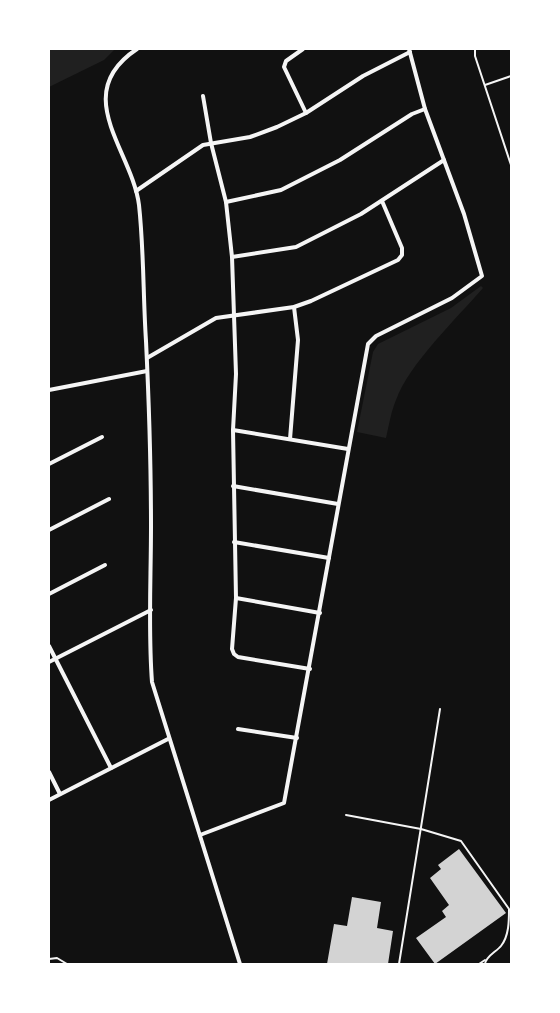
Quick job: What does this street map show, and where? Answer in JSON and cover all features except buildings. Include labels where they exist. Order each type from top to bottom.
[{"type":"street","points":[[137,49],[128,55],[115,69],[108,85],[106,97],[107,114],[112,133],[136,191],[143,248],[151,446],[149,640],[152,682],[168,739],[240,964]]},
{"type":"street","points":[[303,49],[286,61],[284,67],[306,113]]},
{"type":"street","points":[[136,191],[203,145],[264,133],[306,113],[363,76],[409,51],[425,109],[464,214],[482,276],[452,298],[376,336],[365,349],[320,613],[284,803],[200,835]]},
{"type":"street","points":[[203,96],[226,202],[232,257],[236,374],[233,430],[236,598],[232,649],[238,657],[310,669]]},
{"type":"street","points":[[226,202],[281,190],[340,160],[412,114],[425,109]]},
{"type":"street","points":[[232,257],[296,247],[382,201],[444,160]]},
{"type":"street","points":[[147,358],[216,318],[294,306],[311,301],[398,260],[402,255],[402,248],[382,201]]},
{"type":"street","points":[[290,439],[298,340],[294,306]]},
{"type":"street","points":[[49,390],[147,371]]},
{"type":"street","points":[[233,430],[348,449]]},
{"type":"street","points":[[49,464],[102,437]]},
{"type":"street","points":[[233,486],[338,504]]},
{"type":"street","points":[[49,530],[109,499]]},
{"type":"street","points":[[234,542],[329,558]]},
{"type":"street","points":[[49,594],[105,565]]},
{"type":"street","points":[[236,598],[320,613]]},
{"type":"street","points":[[49,662],[150,610]]},
{"type":"street","points":[[49,646],[111,768]]},
{"type":"street","points":[[238,729],[297,738]]},
{"type":"street","points":[[49,800],[168,739]]},
{"type":"street","points":[[49,772],[60,794]]},
{"type":"lane","points":[[475,49],[511,165]]},
{"type":"lane","points":[[485,85],[511,76]]},
{"type":"lane","points":[[399,964],[440,709]]},
{"type":"lane","points":[[346,815],[421,829],[461,841],[509,909],[506,938],[501,946],[479,964]]},
{"type":"lane","points":[[49,959],[57,958],[67,964]]},
{"type":"shaded area","points":[[49,49],[115,49],[104,60],[49,87]]},
{"type":"shaded area","points":[[481,286],[483,288],[422,357],[402,386],[394,405],[386,438],[357,432],[373,352],[378,344],[451,308]]}]
